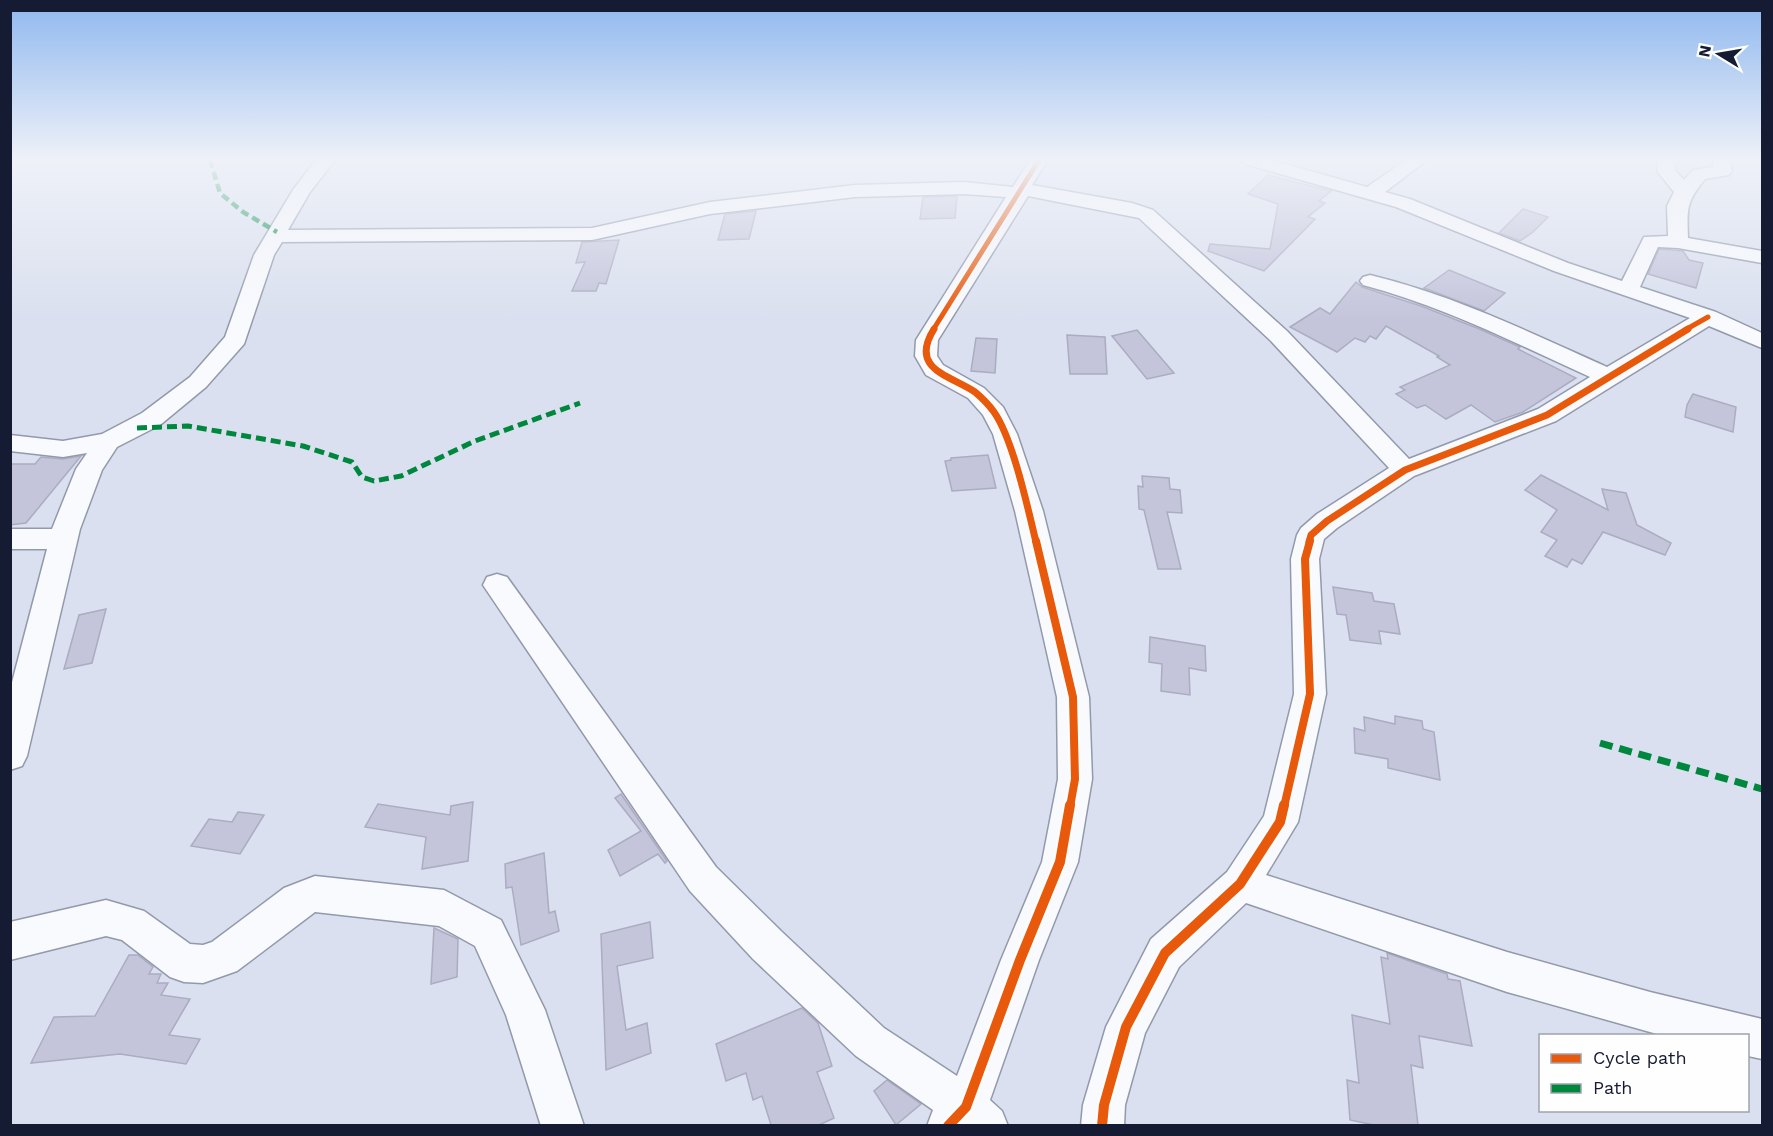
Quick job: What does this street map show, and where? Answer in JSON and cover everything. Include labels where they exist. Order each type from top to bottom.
[{"type":"street","points":[[10,443],[63,449],[108,441],[151,419],[198,382],[236,339],[264,255],[288,213]]},
{"type":"street","points":[[274,236],[592,234],[688,213]]},
{"type":"street","points":[[497,585],[703,879],[767,945],[870,1042],[967,1119],[1020,960],[1060,862],[1075,779],[1073,697],[1029,511],[1005,434],[994,412],[976,393],[934,370],[926,356],[927,340],[1007,213]]},
{"type":"street","points":[[1143,213],[1279,336],[1405,470]]},
{"type":"street","points":[[1428,213],[1561,267],[1707,318],[1762,341]]},
{"type":"street","points":[[1677,213],[1678,242]]},
{"type":"street","points":[[1628,289],[1651,241],[1678,242],[1762,257]]},
{"type":"street","points":[[1370,281],[1398,287],[1468,313],[1608,376]]},
{"type":"street","points":[[1102,1125],[1104,1105],[1126,1027],[1165,953],[1240,884],[1280,822],[1310,694],[1305,560],[1311,535],[1327,521],[1405,470],[1547,415],[1707,318]]},
{"type":"street","points":[[10,756],[21,673],[89,470],[108,441]]},
{"type":"street","points":[[10,539],[64,540]]},
{"type":"street","points":[[1240,884],[1507,972],[1650,1012],[1741,1034]]},
{"type":"street","points":[[10,941],[106,918],[131,924],[184,963],[203,964],[223,957],[297,901],[315,894],[444,908],[488,933],[525,1010],[563,1125]]},
{"type":"building","points":[[755,213],[749,239],[718,240],[725,214]]},
{"type":"building","points":[[921,213],[955,213],[955,218],[920,219]]},
{"type":"building","points":[[1276,213],[1313,213],[1308,217],[1315,219],[1264,271],[1208,251],[1210,244],[1270,249]]},
{"type":"building","points":[[1519,213],[1536,213],[1548,217],[1520,241],[1499,233]]},
{"type":"building","points":[[619,240],[606,284],[599,283],[596,291],[572,291],[585,262],[576,263],[582,242]]},
{"type":"building","points":[[1659,249],[1683,251],[1689,260],[1703,263],[1696,288],[1648,274]]},
{"type":"building","points":[[1449,270],[1505,293],[1484,311],[1424,288]]},
{"type":"building","points":[[1356,282],[1362,287],[1421,306],[1477,328],[1520,347],[1518,349],[1576,378],[1523,412],[1495,422],[1471,405],[1446,419],[1425,405],[1417,408],[1396,394],[1405,390],[1400,387],[1450,365],[1437,357],[1439,356],[1386,326],[1376,339],[1370,336],[1365,342],[1355,338],[1337,352],[1290,327],[1320,308],[1330,314]]},
{"type":"building","points":[[1137,330],[1174,373],[1147,379],[1112,336]]},
{"type":"building","points":[[1067,335],[1105,337],[1107,374],[1070,374]]},
{"type":"building","points":[[976,338],[997,339],[995,373],[971,371]]},
{"type":"building","points":[[1693,394],[1736,407],[1733,432],[1685,417],[1687,405]]},
{"type":"building","points":[[988,455],[996,488],[952,491],[945,461],[951,458]]},
{"type":"building","points":[[81,456],[26,523],[10,525],[10,464],[35,464],[41,457],[63,459]]},
{"type":"building","points":[[1541,475],[1608,510],[1602,489],[1626,493],[1637,525],[1671,543],[1665,555],[1603,532],[1582,564],[1572,559],[1567,567],[1545,556],[1557,540],[1541,532],[1557,510],[1525,490]]},
{"type":"building","points":[[1142,476],[1169,478],[1170,489],[1180,490],[1182,513],[1167,512],[1181,569],[1158,569],[1144,510],[1139,509],[1138,486],[1143,487]]},
{"type":"building","points":[[1333,587],[1372,593],[1374,601],[1394,604],[1400,634],[1379,631],[1381,644],[1350,640],[1346,615],[1337,614]]},
{"type":"building","points":[[106,609],[92,663],[64,669],[79,615]]},
{"type":"building","points":[[1150,637],[1205,646],[1206,671],[1189,668],[1190,695],[1161,691],[1162,664],[1149,662]]},
{"type":"building","points":[[1395,716],[1422,721],[1423,729],[1434,732],[1440,780],[1388,768],[1388,759],[1355,753],[1354,728],[1365,731],[1364,717],[1395,724]]},
{"type":"building","points":[[621,794],[667,861],[665,863],[658,854],[620,876],[608,850],[641,831],[615,798]]},
{"type":"building","points":[[473,802],[468,861],[422,869],[426,837],[365,827],[378,804],[450,815],[451,806]]},
{"type":"building","points":[[238,812],[264,815],[240,854],[191,846],[209,819],[232,822]]},
{"type":"building","points":[[544,853],[549,913],[555,911],[559,931],[521,945],[512,887],[506,888],[505,864]]},
{"type":"building","points":[[650,922],[653,958],[617,966],[626,1030],[647,1023],[651,1053],[606,1070],[601,934]]},
{"type":"building","points":[[434,928],[458,939],[457,977],[431,984]]},
{"type":"building","points":[[1387,953],[1447,974],[1448,979],[1460,981],[1472,1046],[1419,1036],[1423,1068],[1411,1065],[1418,1125],[1374,1125],[1350,1120],[1347,1080],[1359,1083],[1352,1015],[1390,1024],[1381,957],[1388,959]]},
{"type":"building","points":[[129,955],[138,955],[153,967],[149,974],[161,974],[157,983],[168,983],[161,995],[190,999],[169,1035],[200,1039],[186,1064],[120,1054],[31,1063],[54,1017],[95,1016]]},
{"type":"building","points":[[802,1008],[818,1023],[832,1066],[817,1072],[834,1118],[819,1125],[771,1125],[762,1096],[753,1100],[746,1073],[726,1081],[716,1044]]},
{"type":"building","points":[[887,1080],[921,1104],[896,1125],[874,1091]]},
{"type":"marked path","points":[[245,213],[277,232]]},
{"type":"marked path","points":[[137,428],[188,426],[303,446],[352,462],[362,477],[374,481],[401,476],[475,441],[580,403]]},
{"type":"marked path","points":[[1600,743],[1762,789]]},
{"type":"cycle path","points":[[948,1126],[966,1107],[1020,960],[1060,862],[1075,779],[1073,697],[1029,511],[1005,434],[994,412],[976,393],[934,370],[926,356],[927,340],[1006,213]]},
{"type":"cycle path","points":[[1102,1126],[1104,1105],[1126,1027],[1165,953],[1240,884],[1280,822],[1310,694],[1305,559],[1311,535],[1327,521],[1405,470],[1547,415],[1708,317]]}]
